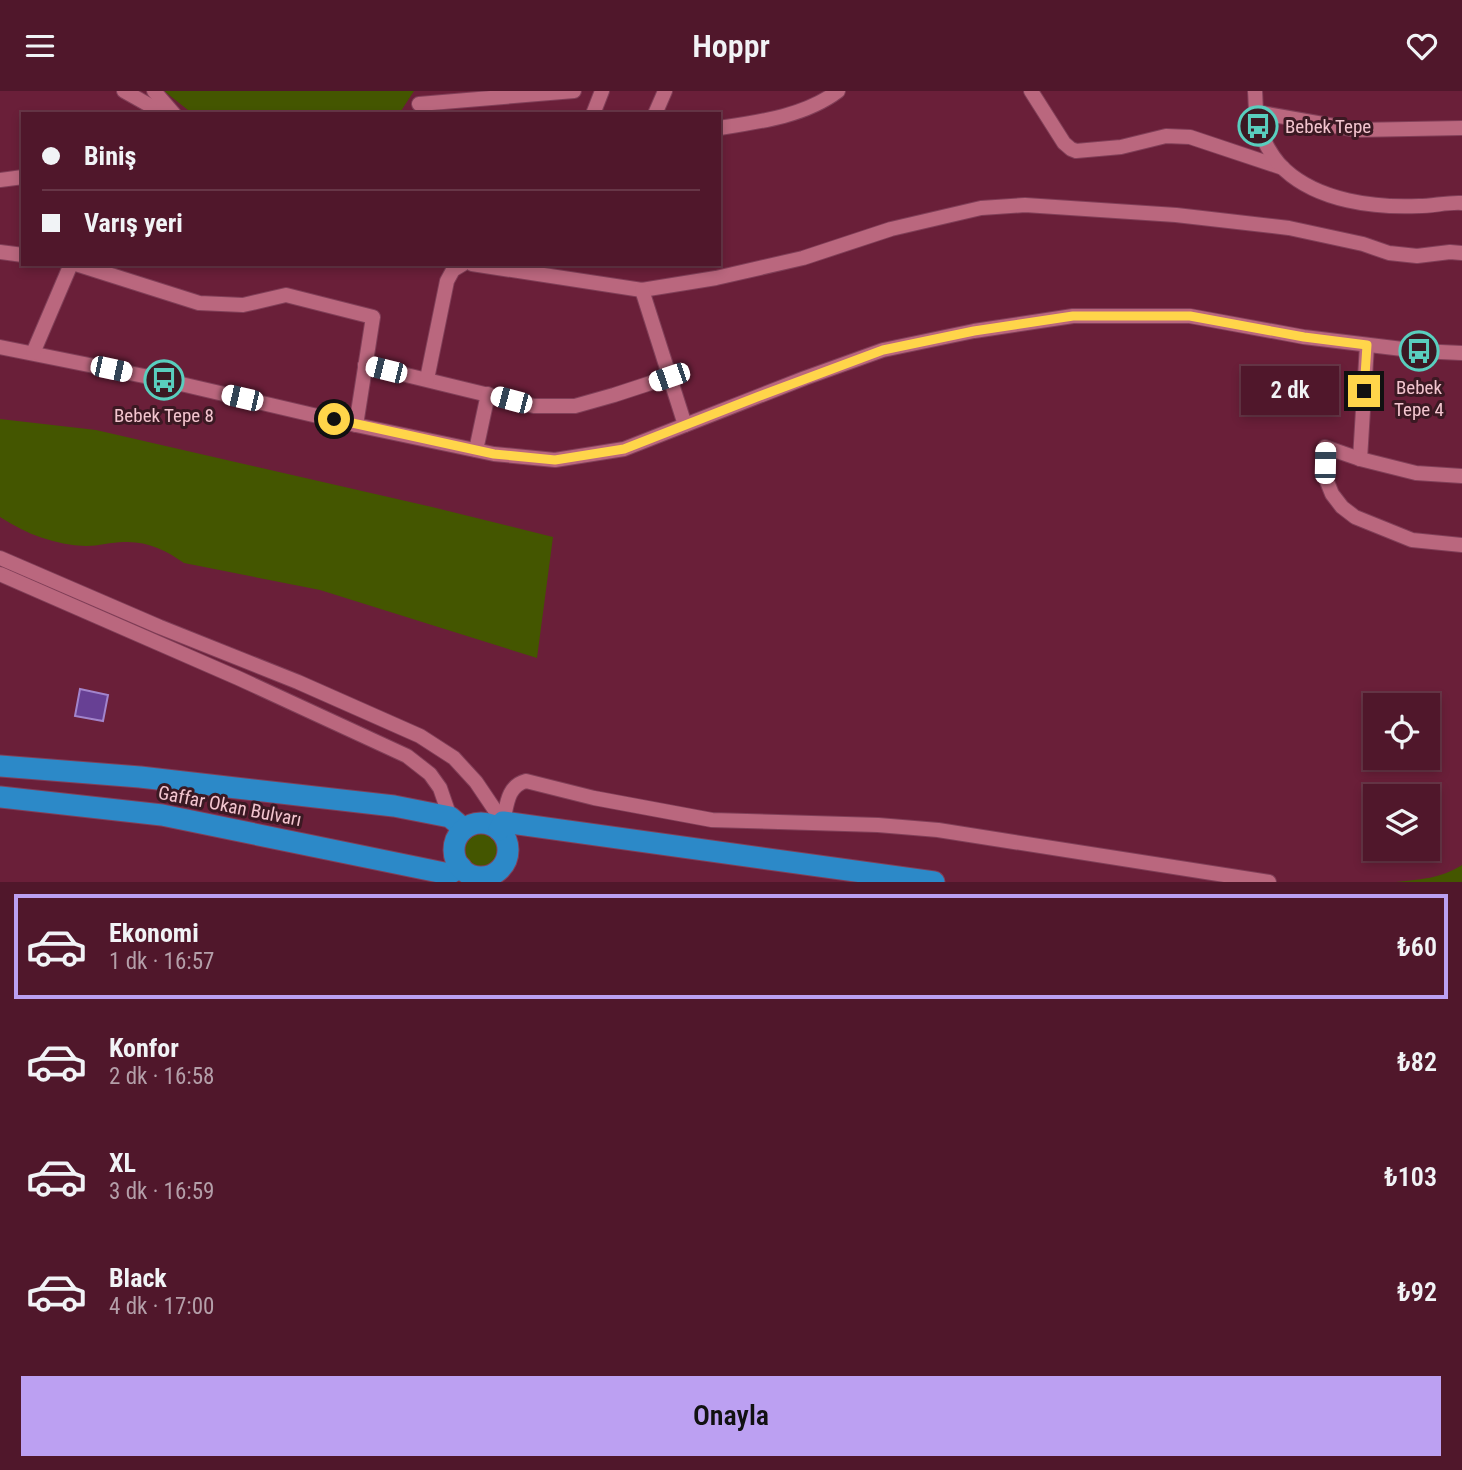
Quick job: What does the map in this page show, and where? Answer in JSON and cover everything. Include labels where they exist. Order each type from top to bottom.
[{"type":"highway","name":"Gaffar Okan Bulvarı","points":[[0,766],[140,777],[394,806],[470,825],[484,823],[934,882]]},
{"type":"highway","name":"Gaffar Okan Bulvarı","points":[[0,797],[162,815],[479,877],[503,879]]},
{"type":"highway","points":[[455,871],[457,823]]},
{"type":"highway","points":[[501,826],[508,852],[503,865],[503,879]]},
{"type":"street","points":[[124,91],[161,112]]},
{"type":"street","points":[[154,91],[172,112]]},
{"type":"street","points":[[419,103],[574,91]]},
{"type":"street","points":[[594,112],[602,91]]},
{"type":"street","points":[[656,112],[665,91]]},
{"type":"street","points":[[721,128],[781,118],[838,91]]},
{"type":"street","points":[[1031,91],[1064,143],[1076,151],[1121,147],[1166,137],[1190,137],[1283,168]]},
{"type":"street","points":[[1255,91],[1258,126],[1269,151],[1283,168],[1300,182],[1334,196],[1373,205],[1418,207],[1462,203]]},
{"type":"street","points":[[1256,112],[1357,130],[1462,128]]},
{"type":"street","points":[[0,180],[21,177]]},
{"type":"street","points":[[485,266],[642,290],[716,278],[803,258],[891,229],[981,208],[1025,205],[1176,215],[1289,228],[1363,244],[1389,253],[1417,256],[1462,253]]},
{"type":"street","points":[[0,252],[21,255]]},
{"type":"street","points":[[33,353],[73,266]]},
{"type":"street","points":[[80,266],[199,303],[243,305],[286,295],[373,317],[356,425]]},
{"type":"street","points":[[427,379],[447,281],[453,270],[460,266]]},
{"type":"street","points":[[642,290],[685,425]]},
{"type":"street","points":[[0,347],[164,380],[494,454],[555,460],[624,449],[883,350],[974,331],[1073,316],[1190,316],[1304,337],[1419,351],[1462,353]]},
{"type":"street","points":[[1360,459],[1367,345]]},
{"type":"street","points":[[366,365],[534,406],[575,406],[669,377]]},
{"type":"street","points":[[476,450],[488,394]]},
{"type":"street","points":[[1462,476],[1416,473],[1325,447],[1326,479],[1332,495],[1355,517],[1412,540],[1462,545]]},
{"type":"street","points":[[0,558],[420,736],[453,758],[477,782],[501,826]]},
{"type":"street","points":[[0,574],[285,699],[407,756],[430,774],[457,823]]},
{"type":"street","points":[[501,826],[512,789],[520,782],[531,781],[594,798],[712,820],[878,825],[938,830],[1269,882]]},
{"type":"green space","points":[[164,91],[414,91],[400,112],[190,112]]},
{"type":"green space","points":[[0,419],[96,430],[553,537],[537,658],[320,590],[184,563],[163,550],[148,545],[124,542],[74,545],[52,541],[20,529],[0,517]]},
{"type":"green space","points":[[481,833],[493,838],[498,850],[493,862],[481,867],[469,862],[464,850],[469,838]]},
{"type":"green space","points":[[1462,865],[1462,882],[1396,882],[1438,876]]},
{"type":"building","points":[[80,689],[108,695],[103,721],[75,716]]},
{"type":"place","name":"Bebek Tepe","points":[[1258,126]]},
{"type":"place","name":"Bebek Tepe 4","points":[[1419,351]]},
{"type":"place","name":"Bebek Tepe 8","points":[[164,380]]},
{"type":"route","points":[[334,419],[494,454],[555,460],[624,449],[883,350],[974,331],[1073,316],[1190,316],[1304,337],[1367,345],[1364,391]]}]
